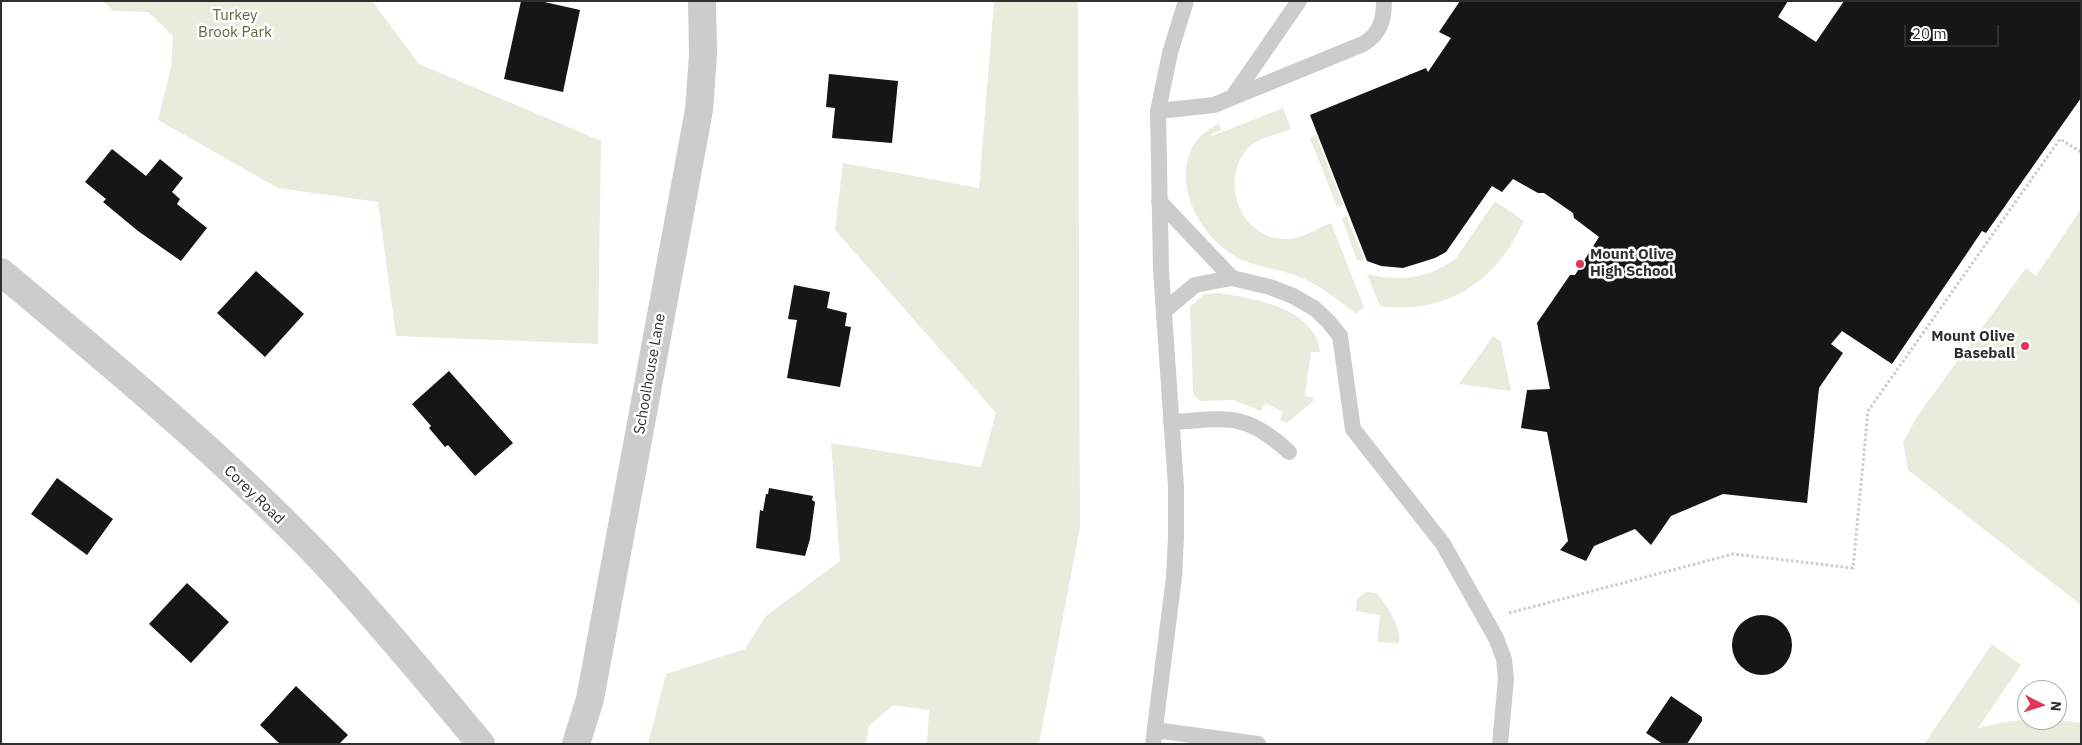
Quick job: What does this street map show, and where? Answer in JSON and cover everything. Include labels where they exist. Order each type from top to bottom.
[{"type":"street","name":"Schoolhouse Lane","points":[[576,744],[590,699],[699,110],[703,55],[702,1]]},
{"type":"street","name":"Corey Road","points":[[1,272],[151,398],[239,479],[324,562],[377,620],[481,744]]},
{"type":"lane","points":[[1186,1],[1168,61],[1158,112],[1159,201],[1164,312],[1176,487],[1174,577],[1154,737],[1258,744]]},
{"type":"lane","points":[[1234,95],[1299,1]]},
{"type":"lane","points":[[1158,112],[1214,105],[1371,39],[1382,22],[1384,1]]},
{"type":"lane","points":[[1159,201],[1232,278]]},
{"type":"lane","points":[[1164,312],[1194,285],[1232,278],[1270,287],[1307,304],[1328,321],[1340,336],[1352,429],[1443,544],[1486,618],[1504,659],[1506,679],[1500,744]]},
{"type":"lane","points":[[1172,422],[1243,421],[1271,435],[1289,452]]},
{"type":"path","points":[[1486,618],[1574,598],[1733,554],[1853,568],[1868,411],[2060,139],[2081,152]]},
{"type":"green space","name":"Turkey Brook Park","points":[[103,1],[372,1],[419,64],[601,141],[598,344],[396,336],[378,202],[278,188],[158,120],[171,68],[173,36],[148,12],[113,11]]},
{"type":"green space","points":[[994,1],[1078,1],[1080,527],[1039,744],[927,744],[929,710],[893,705],[869,726],[866,744],[648,744],[666,674],[745,649],[766,616],[840,561],[831,443],[981,467],[996,413],[835,230],[843,163],[979,188]]},
{"type":"green space","points":[[1283,108],[1291,129],[1253,144],[1240,160],[1235,175],[1235,191],[1239,206],[1246,219],[1257,230],[1271,237],[1293,239],[1331,223],[1364,307],[1356,314],[1309,281],[1295,275],[1244,261],[1232,254],[1210,235],[1194,211],[1189,198],[1186,184],[1187,162],[1195,142],[1205,132],[1219,124],[1221,130],[1211,134],[1212,136]]},
{"type":"green space","points":[[1316,135],[1343,205],[1337,207],[1310,138]]},
{"type":"green space","points":[[1495,201],[1524,221],[1513,242],[1484,277],[1448,299],[1427,305],[1405,307],[1380,306],[1367,274],[1390,278],[1413,277],[1446,265],[1456,258]]},
{"type":"green space","name":"Mount Olive Baseball","points":[[2081,209],[2081,605],[1908,470],[1903,442],[1918,415],[2026,268],[2036,276]]},
{"type":"green space","points":[[1347,216],[1365,261],[1357,260],[1342,218]]},
{"type":"green space","points":[[1218,293],[1265,302],[1281,308],[1295,315],[1307,325],[1316,337],[1320,352],[1311,352],[1305,396],[1314,397],[1313,401],[1287,423],[1280,420],[1283,412],[1267,404],[1265,404],[1261,411],[1233,400],[1200,401],[1193,394],[1190,307],[1204,294]]},
{"type":"green space","points":[[1493,336],[1501,342],[1511,391],[1459,384]]},
{"type":"green space","points":[[1366,592],[1376,593],[1388,609],[1396,623],[1399,643],[1377,642],[1380,615],[1356,611],[1357,599]]},
{"type":"green space","points":[[1992,644],[2021,665],[1978,728],[2017,720],[2017,730],[2067,730],[2067,721],[2081,723],[2081,744],[1924,744]]},
{"type":"building","points":[[521,1],[540,1],[580,10],[563,92],[504,79]]},
{"type":"building","name":"Mount Olive High School","points":[[1460,1],[1788,1],[1778,17],[1816,42],[1844,1],[2081,1],[2081,98],[1986,233],[1982,231],[1892,364],[1842,331],[1831,344],[1843,353],[1819,388],[1807,503],[1723,494],[1671,516],[1651,545],[1635,529],[1594,546],[1586,561],[1560,550],[1568,541],[1547,432],[1521,428],[1527,390],[1550,389],[1537,323],[1570,275],[1575,275],[1599,237],[1574,218],[1573,213],[1544,193],[1538,193],[1513,179],[1502,192],[1492,186],[1446,252],[1435,258],[1403,268],[1381,266],[1367,261],[1310,115],[1426,68],[1428,72],[1451,38],[1439,32]]},
{"type":"building","points":[[829,74],[898,81],[892,143],[832,138],[835,108],[826,107]]},
{"type":"building","points":[[112,149],[146,176],[160,159],[183,178],[172,192],[180,199],[177,204],[207,228],[181,261],[138,231],[103,202],[106,199],[85,182]]},
{"type":"building","points":[[256,271],[304,314],[265,357],[217,313]]},
{"type":"building","points":[[794,285],[830,292],[827,308],[847,313],[845,326],[851,327],[840,387],[787,378],[797,320],[788,319]]},
{"type":"building","points":[[449,371],[513,443],[475,476],[448,445],[445,447],[429,428],[431,426],[412,404]]},
{"type":"building","points":[[57,478],[113,519],[87,555],[31,514]]},
{"type":"building","points":[[769,488],[813,496],[812,500],[815,502],[810,539],[805,556],[756,548],[760,510],[763,511]]},
{"type":"building","points":[[187,583],[229,622],[191,663],[149,624]]},
{"type":"building","points":[[1762,615],[1779,620],[1787,628],[1792,645],[1787,662],[1779,670],[1762,675],[1745,670],[1737,662],[1732,645],[1737,628],[1745,620]]},
{"type":"building","points":[[296,686],[348,735],[339,744],[280,744],[260,725]]},
{"type":"building","points":[[1671,696],[1702,717],[1702,721],[1687,744],[1663,744],[1646,733]]},
{"type":"place","name":"Mount Olive High School","points":[[1580,264]]},
{"type":"place","name":"Mount Olive Baseball","points":[[2025,346]]}]
